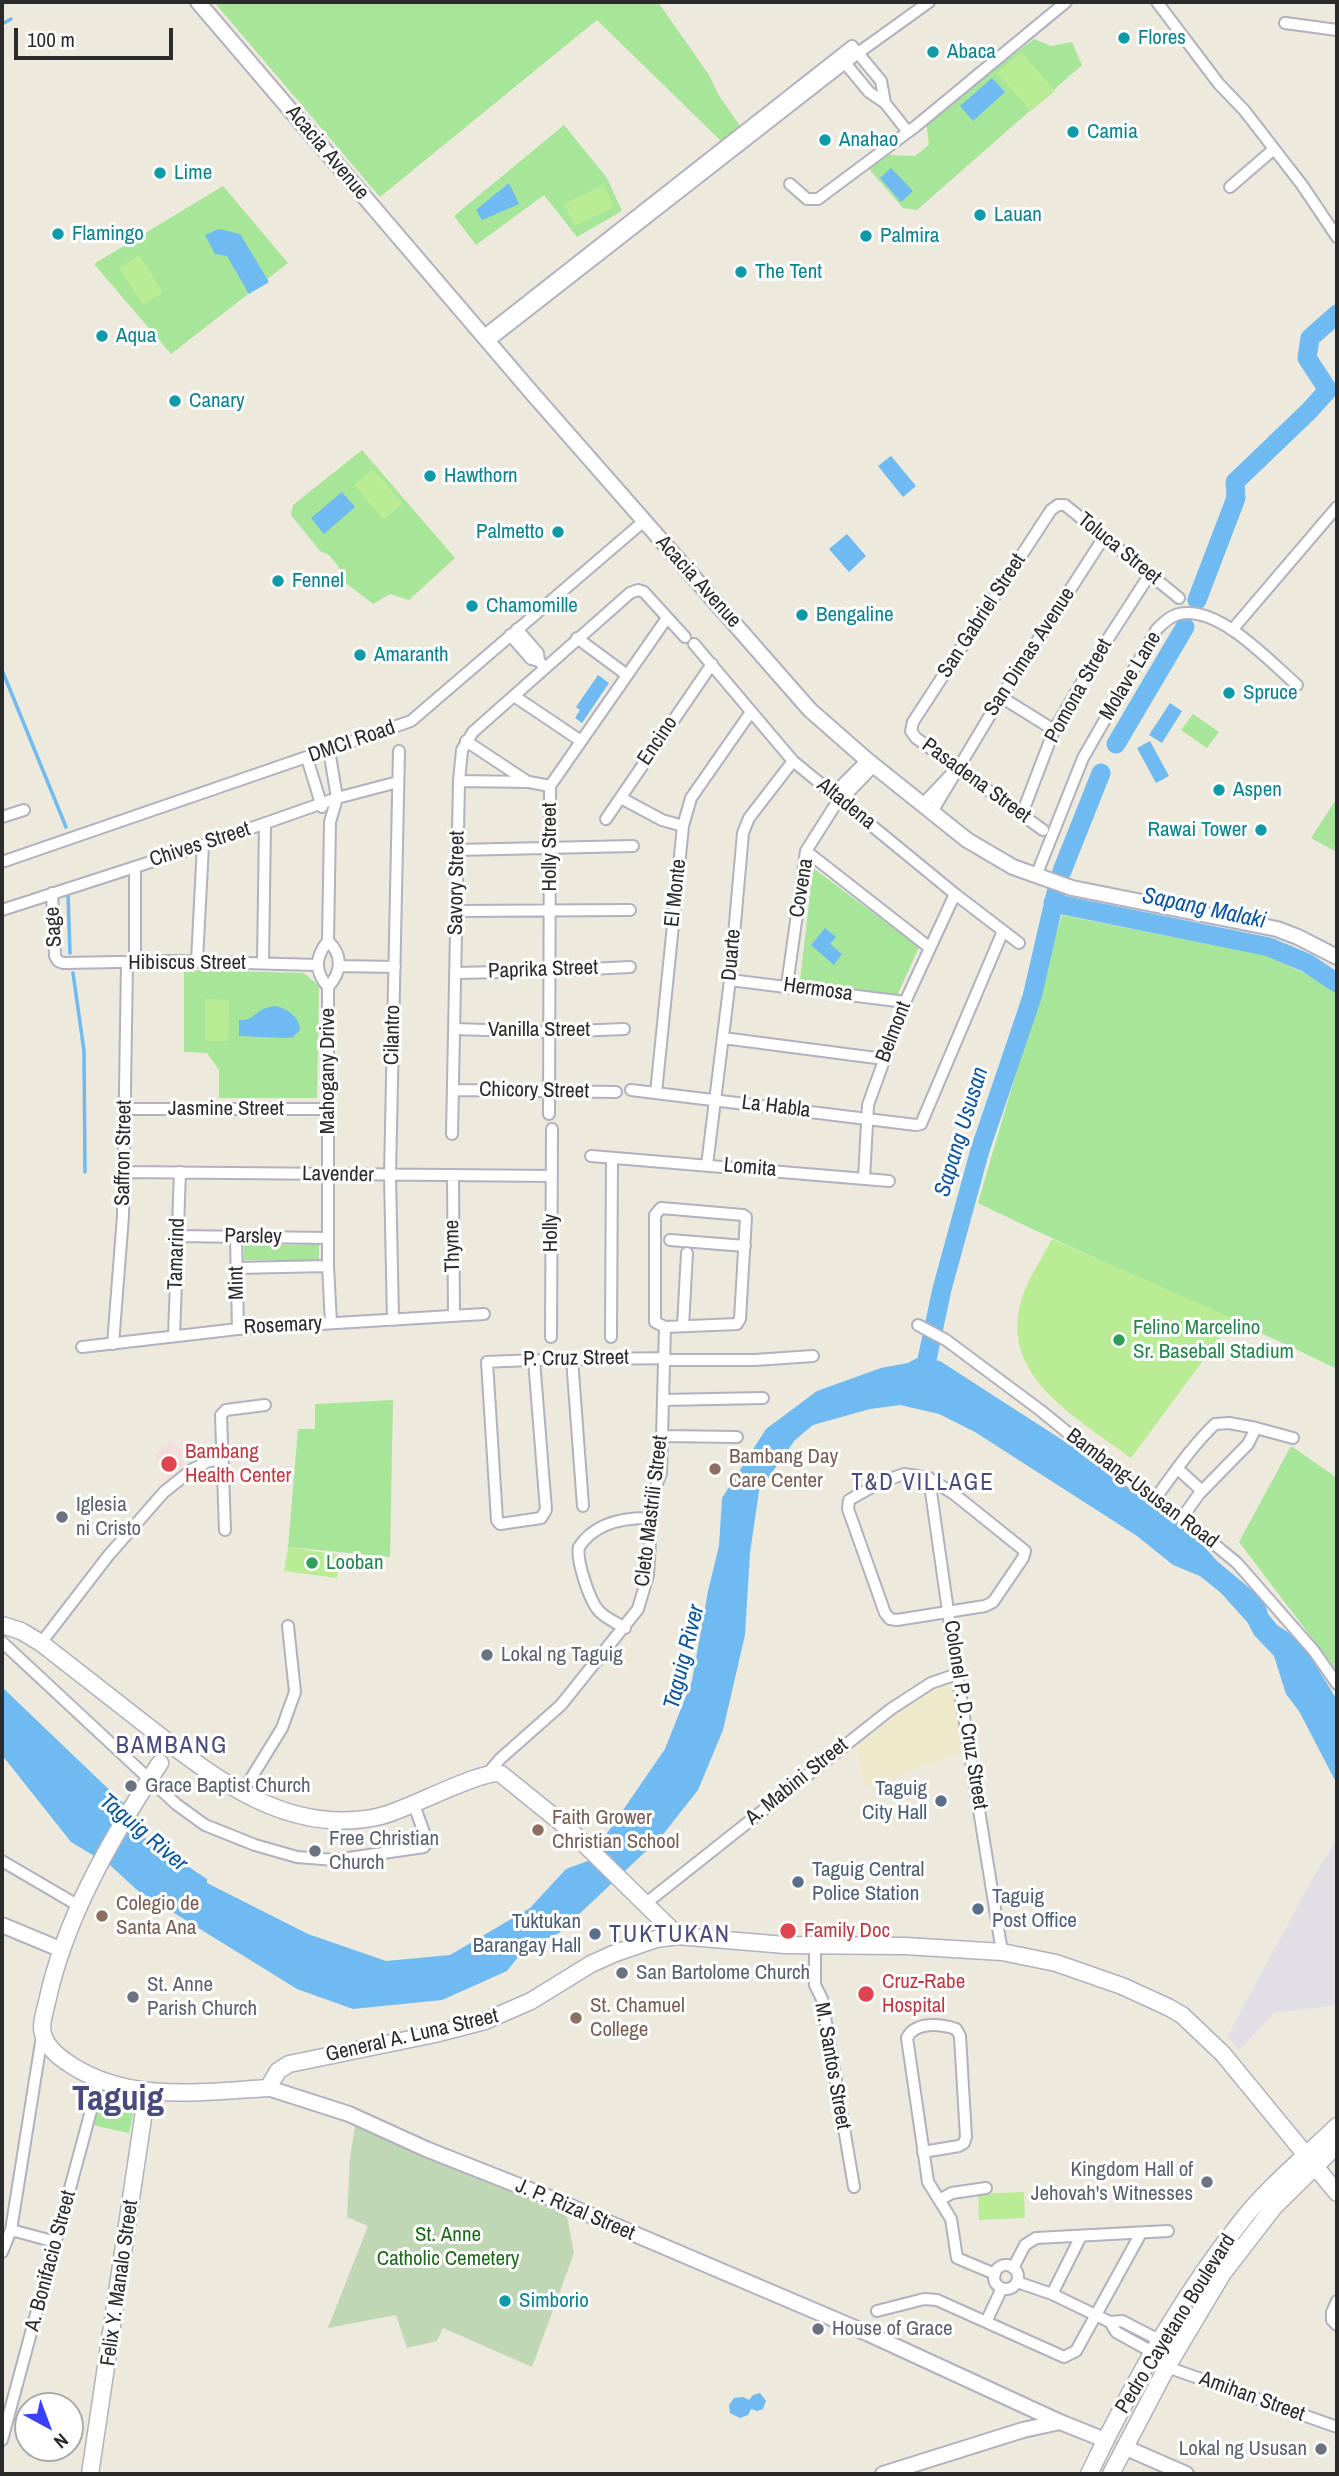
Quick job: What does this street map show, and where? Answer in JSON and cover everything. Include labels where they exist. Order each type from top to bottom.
[{"type":"main road","points":[[2,1625],[21,1630],[41,1643],[168,1754],[209,1773],[242,1793],[286,1811],[332,1820],[379,1816],[414,1805],[488,1773],[494,1772],[508,1778],[569,1829],[678,1936]]},
{"type":"main road","points":[[43,2033],[50,1989],[79,1906],[149,1780],[168,1754]]},
{"type":"main road","name":"General A. Luna Street","points":[[268,2088],[278,2071],[285,2066],[485,2021],[531,2001],[613,1954],[656,1939],[678,1936],[815,1946],[905,1946],[1002,1952],[1056,1963],[1082,1972],[1133,1990],[1182,2015],[1223,2054],[1337,2193]]},
{"type":"main road","name":"J. P. Rizal Street","points":[[43,2033],[51,2049],[62,2059],[99,2081],[147,2091],[178,2093],[268,2088]]},
{"type":"main road","name":"Felix Y. Manalo Street","points":[[90,2474],[147,2091]]},
{"type":"main road","name":"Pedro Cayetano Boulevard","points":[[1111,2474],[1167,2367],[1223,2273],[1337,2126]]},
{"type":"main road","name":"Pedro Cayetano Boulevard","points":[[1089,2474],[1105,2440],[1158,2347],[1208,2266],[1244,2218],[1311,2161],[1337,2145]]},
{"type":"main road","points":[[1116,2420],[1121,2428],[1133,2431]]},
{"type":"street","name":"Acacia Avenue","points":[[198,2],[486,339],[810,710],[871,763],[983,851],[1036,876],[1072,888],[1277,929],[1337,957]]},
{"type":"street","points":[[486,339],[858,53],[929,2]]},
{"type":"street","points":[[790,184],[807,199],[818,199],[908,132],[1066,2]]},
{"type":"street","points":[[1157,2],[1219,84],[1244,110],[1302,185],[1337,237]]},
{"type":"street","points":[[1285,23],[1337,30]]},
{"type":"street","points":[[648,213],[852,46],[881,81],[886,103]]},
{"type":"street","points":[[845,63],[868,91],[886,103],[908,132]]},
{"type":"street","points":[[1230,187],[1274,149]]},
{"type":"street","name":"Toluca Street","points":[[1058,505],[1065,505],[1179,598]]},
{"type":"street","name":"San Gabriel Street","points":[[911,731],[913,722],[1051,510],[1058,505]]},
{"type":"street","points":[[1232,630],[1337,507]]},
{"type":"street","name":"DMCI Road","points":[[2,862],[411,721],[644,521]]},
{"type":"street","name":"San Dimas Avenue","points":[[927,809],[957,768],[1104,537]]},
{"type":"street","name":"Pomona Street","points":[[1022,814],[1054,730],[1102,648],[1150,575]]},
{"type":"street","name":"Altadena","points":[[578,638],[630,593],[638,590],[644,592],[712,664],[793,761],[1019,943]]},
{"type":"street","name":"Molave Lane","points":[[1036,876],[1083,758],[1157,629],[1169,618],[1180,613],[1223,622],[1297,685]]},
{"type":"street","name":"Holly Street","points":[[549,1114],[550,786],[667,618]]},
{"type":"street","points":[[514,632],[525,645],[538,653],[542,664]]},
{"type":"street","points":[[529,782],[467,741],[473,732],[514,696],[542,664],[578,638],[627,675]]},
{"type":"street","name":"Encino","points":[[606,819],[712,664]]},
{"type":"street","points":[[514,696],[580,741]]},
{"type":"street","points":[[1001,697],[1054,730]]},
{"type":"street","name":"El Monte","points":[[656,1093],[683,826],[691,797],[751,712]]},
{"type":"street","name":"Pasadena Street","points":[[911,731],[916,738],[1043,830]]},
{"type":"street","name":"Savory Street","points":[[452,1134],[459,781],[462,750],[467,741]]},
{"type":"street","points":[[328,941],[336,951],[340,965],[337,976],[328,987],[320,978],[317,965],[319,954],[328,941],[330,822],[337,798],[329,750]]},
{"type":"street","name":"Cilantro","points":[[393,1320],[390,1175],[399,751]]},
{"type":"street","points":[[307,758],[330,822]]},
{"type":"street","name":"Duarte","points":[[707,1164],[730,979],[743,832],[749,818],[793,761]]},
{"type":"street","name":"Covena","points":[[787,985],[806,851],[839,799],[871,763]]},
{"type":"street","points":[[459,781],[529,782],[550,786]]},
{"type":"street","name":"Chives Street","points":[[2,910],[203,845],[321,803],[398,782]]},
{"type":"street","points":[[621,798],[662,820],[683,826]]},
{"type":"street","points":[[2,817],[24,810]]},
{"type":"street","points":[[262,963],[265,823]]},
{"type":"street","points":[[197,961],[203,845]]},
{"type":"street","points":[[457,850],[633,846]]},
{"type":"street","points":[[806,851],[930,948]]},
{"type":"street","name":"Saffron Street","points":[[113,1344],[124,1172],[124,1110],[135,867]]},
{"type":"street","name":"Sage","points":[[52,893],[55,956],[58,961]]},
{"type":"street","name":"Belmont","points":[[864,1179],[868,1105],[905,1003],[956,894]]},
{"type":"street","points":[[456,911],[630,910]]},
{"type":"street","name":"La Habla","points":[[631,1090],[921,1124],[1003,931]]},
{"type":"street","name":"Hibiscus Street","points":[[58,961],[197,961],[317,965]]},
{"type":"street","points":[[340,965],[395,967]]},
{"type":"street","name":"Paprika Street","points":[[455,972],[631,967]]},
{"type":"street","name":"Hermosa","points":[[730,979],[905,1003]]},
{"type":"street","name":"Mahogany Drive","points":[[328,987],[328,1266],[331,1324]]},
{"type":"street","name":"Vanilla Street","points":[[454,1030],[550,1032],[624,1029]]},
{"type":"street","points":[[723,1038],[884,1059]]},
{"type":"street","name":"Chicory Street","points":[[453,1090],[616,1092]]},
{"type":"street","name":"Jasmine Street","points":[[124,1110],[328,1109]]},
{"type":"street","name":"Holly","points":[[551,1336],[552,1129]]},
{"type":"street","name":"Lomita","points":[[591,1156],[889,1181]]},
{"type":"street","points":[[611,1337],[612,1158]]},
{"type":"street","name":"Lavender","points":[[124,1172],[552,1176]]},
{"type":"street","name":"Tamarind","points":[[174,1336],[180,1172]]},
{"type":"street","name":"Thyme","points":[[453,1177],[454,1316]]},
{"type":"street","points":[[661,1208],[743,1215],[747,1221],[746,1246],[739,1322],[732,1325],[683,1326],[665,1326],[655,1322],[656,1211],[661,1208]]},
{"type":"street","name":"Parsley","points":[[177,1236],[328,1238]]},
{"type":"street","name":"Mint","points":[[236,1238],[238,1329]]},
{"type":"street","points":[[670,1240],[746,1246]]},
{"type":"street","points":[[683,1326],[687,1253]]},
{"type":"street","points":[[236,1268],[328,1266]]},
{"type":"street","name":"Rosemary","points":[[82,1347],[238,1329],[484,1314]]},
{"type":"street","name":"Cleto Mastrili Street","points":[[488,1773],[561,1705],[638,1609],[648,1575],[653,1494],[661,1473],[665,1326]]},
{"type":"street","name":"Bambang-Ususan Road","points":[[922,1327],[946,1340],[1040,1410],[1121,1476],[1182,1518],[1237,1563],[1314,1651],[1337,1684]]},
{"type":"street","name":"P. Cruz Street","points":[[534,1360],[546,1510],[541,1518],[500,1524],[497,1520],[487,1362],[534,1360],[572,1359],[761,1360],[813,1356]]},
{"type":"street","points":[[572,1359],[583,1506]]},
{"type":"street","points":[[663,1399],[762,1398]]},
{"type":"street","points":[[225,1530],[221,1417],[223,1412],[265,1405]]},
{"type":"street","points":[[1155,1499],[1193,1445],[1215,1424],[1229,1423],[1293,1438]]},
{"type":"street","points":[[1182,1518],[1202,1491],[1248,1444],[1256,1429]]},
{"type":"street","points":[[663,1436],[737,1437]]},
{"type":"street","points":[[41,1643],[108,1556],[164,1492],[192,1469],[209,1461],[222,1460]]},
{"type":"street","points":[[1178,1469],[1202,1491]]},
{"type":"street","points":[[904,1474],[929,1478],[954,1493],[1025,1551],[993,1602],[949,1613],[890,1619],[885,1613],[848,1509],[849,1500],[881,1482],[904,1474]]},
{"type":"street","name":"Colonel P. D. Cruz Street","points":[[929,1478],[957,1674],[1002,1952]]},
{"type":"street","points":[[625,1628],[601,1614],[593,1604],[578,1553],[579,1547],[590,1535],[614,1521],[653,1518]]},
{"type":"street","points":[[242,1793],[291,1709],[295,1692],[288,1626]]},
{"type":"street","points":[[2,1642],[149,1780],[205,1825],[255,1845],[297,1857],[335,1860],[424,1847],[427,1841],[414,1805]]},
{"type":"street","name":"A. Mabini Street","points":[[645,1904],[891,1709],[931,1683],[957,1674]]},
{"type":"street","points":[[2,1861],[79,1906]]},
{"type":"street","points":[[2,1925],[62,1950]]},
{"type":"street","name":"M. Santos Street","points":[[815,1946],[815,1985],[822,1998],[854,2186]]},
{"type":"street","points":[[923,2152],[959,2146],[964,2143],[966,2137],[960,2036],[956,2029],[948,2026],[917,2026],[907,2038],[923,2152],[928,2182],[951,2218],[957,2258],[995,2274]]},
{"type":"street","points":[[2,2252],[12,2230],[43,2033]]},
{"type":"street","name":"A. Bonifacio Street","points":[[2,2440],[99,2081]]},
{"type":"street","name":"J. P. Rizal Street","points":[[268,2088],[349,2114],[426,2149],[694,2259],[1105,2440]]},
{"type":"street","points":[[941,2199],[952,2193],[986,2189]]},
{"type":"street","points":[[12,2230],[56,2242]]},
{"type":"street","points":[[1013,2268],[1030,2240],[1168,2231]]},
{"type":"street","points":[[877,2311],[924,2300],[937,2300],[1064,2357],[1076,2351],[1140,2233]]},
{"type":"street","points":[[1052,2294],[1081,2236]]},
{"type":"street","points":[[1002,2266],[1013,2268],[1017,2274],[1017,2282],[1013,2287],[1002,2288],[995,2281],[995,2274],[1002,2266]]},
{"type":"street","points":[[1017,2282],[1052,2294],[1110,2322],[1122,2320],[1158,2347]]},
{"type":"street","points":[[986,2322],[1002,2288]]},
{"type":"street","points":[[1337,2301],[1332,2312],[1332,2320],[1337,2325]]},
{"type":"street","name":"Amihan Street","points":[[1167,2367],[1337,2427]]},
{"type":"street","points":[[883,2474],[1023,2430],[1059,2422]]},
{"type":"street","points":[[1124,2447],[1186,2474]]},
{"type":"shaded area","name":"Bambang Health Center","points":[[171,1440],[188,1459],[181,1465],[187,1472],[168,1487],[163,1481],[168,1476],[156,1463],[159,1460],[155,1455]]},
{"type":"shaded area","points":[[953,1684],[963,1752],[865,1787],[855,1742],[928,1690]]},
{"type":"shaded area","points":[[1337,1839],[1337,2005],[1274,2013],[1239,2050],[1227,2037],[1311,1881]]},
{"type":"green space","points":[[214,2],[658,2],[709,75],[718,94],[740,126],[721,141],[597,20],[380,197]]},
{"type":"green space","points":[[1034,39],[1051,46],[1072,42],[1082,65],[917,210],[903,208],[869,169],[889,155],[915,156],[929,145],[926,122]]},
{"type":"green space","points":[[1021,52],[1055,91],[1031,111],[997,73]]},
{"type":"green space","points":[[564,125],[607,178],[622,211],[577,237],[544,195],[476,245],[454,216]]},
{"type":"green space","points":[[604,185],[614,207],[574,226],[564,204]]},
{"type":"green space","points":[[223,186],[288,263],[171,354],[94,264]]},
{"type":"green space","points":[[139,255],[163,292],[143,305],[119,268]]},
{"type":"green space","points":[[362,450],[455,558],[409,600],[390,594],[373,604],[342,580],[338,566],[329,555],[320,551],[291,515],[293,505]]},
{"type":"green space","points":[[373,469],[403,504],[384,520],[354,485]]},
{"type":"green space","points":[[1193,714],[1219,732],[1207,748],[1181,730]]},
{"type":"green space","points":[[1337,798],[1337,852],[1311,838]]},
{"type":"green space","points":[[813,868],[919,947],[897,996],[800,980]]},
{"type":"green space","points":[[1062,915],[1267,956],[1328,984],[1337,992],[1337,1369],[978,1203]]},
{"type":"green space","points":[[184,970],[304,973],[319,986],[317,1098],[219,1098],[219,1070],[207,1053],[184,1052]]},
{"type":"green space","points":[[205,999],[229,1000],[228,1041],[205,1041]]},
{"type":"green space","name":"Felino Marcelino Sr. Baseball Stadium","points":[[1052,1239],[1234,1319],[1131,1458],[1065,1409],[1045,1390],[1030,1370],[1020,1347],[1017,1321],[1024,1292]]},
{"type":"green space","points":[[244,1245],[319,1245],[319,1260],[244,1260]]},
{"type":"green space","points":[[393,1400],[390,1557],[288,1547],[298,1429],[315,1429],[315,1404]]},
{"type":"green space","points":[[1291,1446],[1337,1478],[1337,1671],[1239,1542]]},
{"type":"green space","name":"Looban","points":[[288,1547],[340,1555],[337,1578],[284,1571]]},
{"type":"green space","points":[[99,2092],[136,2100],[129,2133],[92,2125]]},
{"type":"green space","name":"St. Anne Catholic Cemetery","points":[[356,2122],[566,2211],[574,2253],[532,2367],[443,2328],[437,2341],[407,2348],[396,2315],[328,2328],[368,2226],[347,2217],[350,2157]]},
{"type":"green space","points":[[1024,2192],[1025,2218],[979,2220],[978,2194]]},
{"type":"water","points":[[992,78],[1005,92],[973,121],[960,106]]},
{"type":"water","points":[[891,168],[913,191],[901,202],[880,178]]},
{"type":"water","points":[[509,183],[519,204],[482,220],[476,210]]},
{"type":"water","points":[[219,229],[240,234],[269,282],[249,294],[227,256],[215,254],[205,235]]},
{"type":"water","points":[[891,456],[916,486],[903,497],[878,466]]},
{"type":"water","points":[[342,492],[355,507],[324,534],[311,518]]},
{"type":"water","points":[[847,534],[866,556],[849,572],[829,549]]},
{"type":"water","points":[[598,675],[609,683],[582,723],[575,718],[580,710],[576,707]]},
{"type":"water","points":[[1170,703],[1182,711],[1162,743],[1149,735]]},
{"type":"water","points":[[1150,741],[1169,776],[1156,783],[1137,748]]},
{"type":"water","points":[[825,928],[836,937],[830,944],[842,954],[834,965],[811,945]]},
{"type":"water","points":[[276,1006],[288,1011],[298,1021],[300,1030],[293,1037],[239,1036],[239,1020],[249,1019],[263,1009]]},
{"type":"water","points":[[919,1357],[940,1361],[1098,1463],[1148,1504],[1192,1533],[1217,1561],[1259,1596],[1277,1625],[1301,1641],[1337,1700],[1337,1784],[1299,1711],[1286,1694],[1274,1656],[1221,1593],[1200,1576],[1173,1565],[1137,1536],[975,1432],[939,1414],[900,1405],[870,1409],[813,1425],[795,1440],[759,1491],[750,1553],[745,1635],[723,1730],[698,1790],[661,1837],[559,1933],[523,1951],[507,1971],[442,2000],[353,2009],[297,1989],[137,1890],[111,1866],[71,1842],[2,1755],[2,1687],[145,1824],[139,1834],[207,1879],[207,1883],[308,1934],[386,1961],[450,1955],[530,1908],[566,1869],[588,1861],[665,1749],[692,1681],[719,1546],[722,1498],[766,1429],[817,1391],[881,1368],[908,1363]]},
{"type":"water","points":[[760,2393],[766,2401],[763,2409],[751,2409],[748,2415],[740,2418],[730,2413],[729,2405],[734,2398],[743,2397],[749,2400]]},
{"type":"waterway","points":[[2,24],[11,19]]},
{"type":"waterway","name":"Sapang Ususan","points":[[1197,600],[1236,498],[1235,482],[1328,390],[1307,358],[1310,338],[1337,314]]},
{"type":"waterway","name":"Sapang Ususan","points":[[1116,744],[1185,627]]},
{"type":"waterway","points":[[2,670],[66,827]]},
{"type":"waterway","name":"Sapang Ususan","points":[[1062,871],[1101,773]]},
{"type":"waterway","name":"Sapang Ususan","points":[[922,1383],[942,1289],[980,1150],[1032,997],[1056,893]]},
{"type":"waterway","points":[[68,894],[70,953]]},
{"type":"waterway","name":"Sapang Malaki","points":[[1053,903],[1269,947],[1307,963],[1337,983]]},
{"type":"waterway","points":[[73,973],[84,1051],[85,1172]]},
{"type":"place","name":"Flores","points":[[1124,38]]},
{"type":"place","name":"Abaca","points":[[933,52]]},
{"type":"place","name":"Camia","points":[[1073,132]]},
{"type":"place","name":"Anahao","points":[[825,140]]},
{"type":"place","name":"Lime","points":[[160,173]]},
{"type":"place","name":"Lauan","points":[[980,215]]},
{"type":"place","name":"Flamingo","points":[[58,234]]},
{"type":"place","name":"Palmira","points":[[866,236]]},
{"type":"place","name":"The Tent","points":[[741,272]]},
{"type":"place","name":"Aqua","points":[[102,336]]},
{"type":"place","name":"Canary","points":[[175,401]]},
{"type":"place","name":"Hawthorn","points":[[430,476]]},
{"type":"place","name":"Palmetto","points":[[558,532]]},
{"type":"place","name":"Fennel","points":[[278,581]]},
{"type":"place","name":"Chamomille","points":[[472,606]]},
{"type":"place","name":"Bengaline","points":[[802,615]]},
{"type":"place","name":"Amaranth","points":[[360,655]]},
{"type":"place","name":"Spruce","points":[[1229,693]]},
{"type":"place","name":"Aspen","points":[[1219,790]]},
{"type":"place","name":"Rawai Tower","points":[[1261,830]]},
{"type":"place","name":"Felino Marcelino Sr. Baseball Stadium","points":[[1119,1340]]},
{"type":"place","name":"Bambang Health Center","points":[[169,1464]]},
{"type":"place","name":"Bambang Day Care Center","points":[[715,1469]]},
{"type":"place","name":"Iglesia ni Cristo","points":[[62,1517]]},
{"type":"place","name":"Looban","points":[[312,1563]]},
{"type":"place","name":"Lokal ng Taguig","points":[[487,1655]]},
{"type":"place","name":"Grace Baptist Church","points":[[131,1786]]},
{"type":"place","name":"Taguig City Hall","points":[[941,1801]]},
{"type":"place","name":"Faith Grower Christian School","points":[[538,1830]]},
{"type":"place","name":"Free Christian Church","points":[[315,1851]]},
{"type":"place","name":"Taguig Central Police Station","points":[[798,1882]]},
{"type":"place","name":"Taguig Post Office","points":[[978,1909]]},
{"type":"place","name":"Colegio de Santa Ana","points":[[102,1916]]},
{"type":"place","name":"Family Doc","points":[[788,1931]]},
{"type":"place","name":"Tuktukan Barangay Hall","points":[[595,1934]]},
{"type":"place","name":"San Bartolome Church","points":[[622,1973]]},
{"type":"place","name":"Cruz-Rabe Hospital","points":[[866,1994]]},
{"type":"place","name":"St. Anne Parish Church","points":[[133,1997]]},
{"type":"place","name":"St. Chamuel College","points":[[576,2018]]},
{"type":"place","name":"Kingdom Hall of Jehovah's Witnesses","points":[[1207,2182]]},
{"type":"place","name":"Simborio","points":[[505,2301]]},
{"type":"place","name":"House of Grace","points":[[818,2329]]},
{"type":"place","name":"Lokal ng Ususan","points":[[1321,2449]]},
{"type":"district","name":"T&D VILLAGE","points":[[923,1484]]},
{"type":"district","name":"BAMBANG","points":[[172,1747]]},
{"type":"district","name":"TUKTUKAN","points":[[670,1936]]},
{"type":"district","name":"Taguig","points":[[118,2101]]},
{"type":"water label","name":"Taguig River","points":[[685,1657]]},
{"type":"water label","name":"Taguig River","points":[[143,1833]]}]
